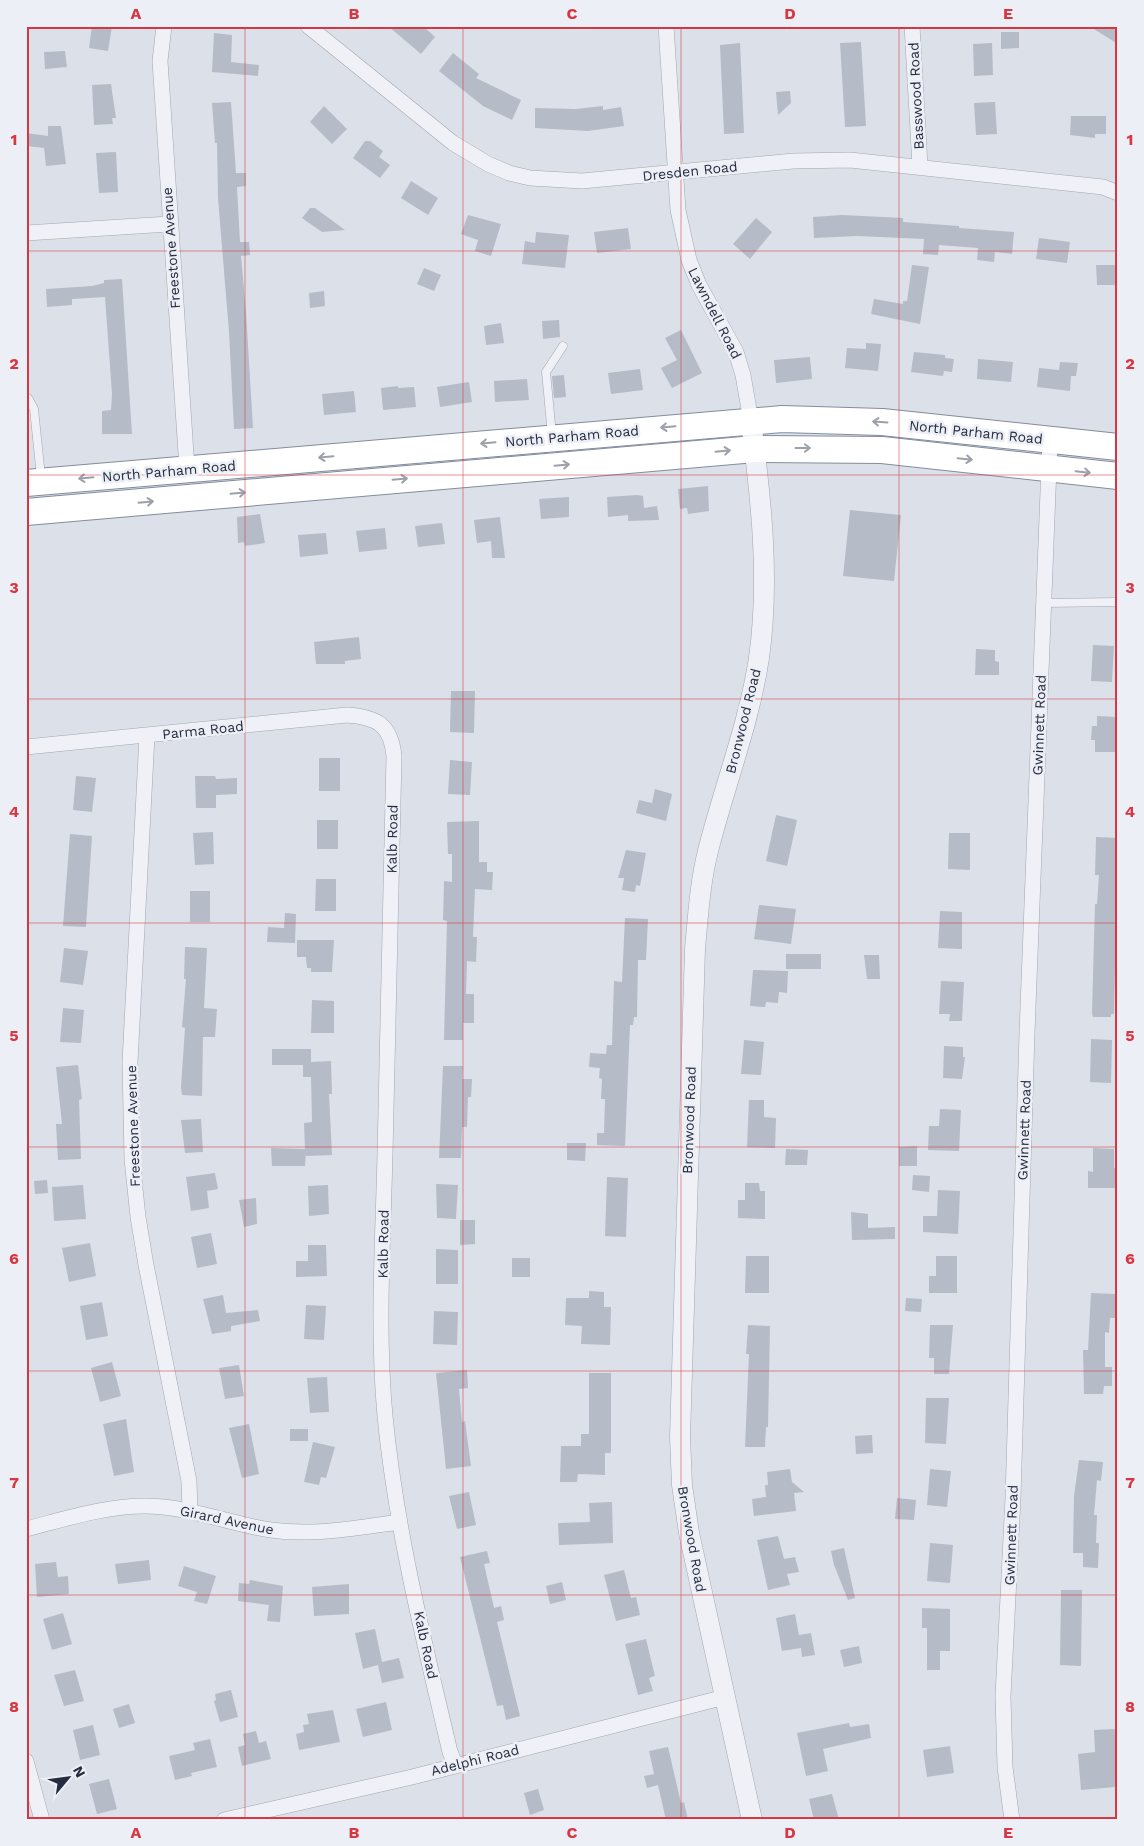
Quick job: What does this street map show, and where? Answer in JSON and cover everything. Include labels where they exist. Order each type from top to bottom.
[{"type":"highway","name":"North Parham Road","points":[[34,483],[751,421],[829,420],[882,422],[1118,447]]},
{"type":"highway","name":"North Parham Road","points":[[26,512],[755,449],[859,449],[1118,476]]},
{"type":"highway","points":[[187,469],[189,498]]},
{"type":"street","name":"Freestone Avenue","points":[[164,26],[160,61],[187,469]]},
{"type":"street","name":"Dresden Road","points":[[308,26],[453,143],[488,164],[509,173],[530,178],[582,181],[793,161],[850,160],[1103,187],[1118,192]]},
{"type":"street","name":"Lawndell Road","points":[[666,26],[678,210],[689,260],[710,307],[736,352],[743,375],[751,421]]},
{"type":"street","name":"Basswood Road","points":[[912,26],[920,166]]},
{"type":"street","points":[[26,233],[170,224]]},
{"type":"street","name":"Bronwood Road","points":[[751,421],[762,543],[762,628],[750,705],[708,853],[700,892],[694,949],[681,1357],[682,1485],[688,1533],[752,1820]]},
{"type":"street","name":"Gwinnett Road","points":[[1012,1820],[1005,1767],[1003,1696],[1013,1488],[1027,1043],[1050,440]]},
{"type":"street","name":"Parma Road","points":[[26,747],[347,715],[367,716],[378,722]]},
{"type":"street","name":"Kalb Road","points":[[378,722],[390,736],[394,756],[382,1348],[385,1413],[399,1522],[441,1716],[455,1764]]},
{"type":"street","name":"Freestone Avenue","points":[[147,736],[130,1062],[132,1159],[138,1217],[146,1265],[189,1481],[190,1511]]},
{"type":"street","name":"Girard Avenue","points":[[26,1529],[115,1508],[145,1506],[190,1511],[240,1525],[273,1530],[306,1532],[399,1522]]},
{"type":"street","name":"Adelphi Road","points":[[224,1820],[412,1777],[455,1764],[725,1697]]},
{"type":"street","points":[[26,1761],[42,1820]]},
{"type":"lane","points":[[552,437],[546,372],[562,346]]},
{"type":"lane","points":[[26,398],[28,398],[34,409],[34,483]]},
{"type":"lane","points":[[1044,602],[1118,602]]},
{"type":"building","points":[[92,26],[112,26],[108,51],[89,48]]},
{"type":"building","points":[[388,26],[423,26],[435,37],[421,54]]},
{"type":"building","points":[[1089,26],[1118,26],[1118,44]]},
{"type":"building","points":[[1001,32],[1019,32],[1019,48],[1001,49]]},
{"type":"building","points":[[214,33],[232,35],[231,62],[259,65],[258,76],[212,72]]},
{"type":"building","points":[[861,42],[866,126],[845,127],[840,43]]},
{"type":"building","points":[[740,43],[744,133],[724,134],[720,45]]},
{"type":"building","points":[[992,43],[993,75],[974,76],[973,44]]},
{"type":"building","points":[[65,51],[67,67],[45,69],[44,52]]},
{"type":"building","points":[[453,53],[479,74],[476,78],[521,100],[512,120],[483,106],[439,71]]},
{"type":"building","points":[[111,84],[116,118],[112,118],[113,124],[94,125],[92,85]]},
{"type":"building","points":[[790,91],[791,103],[778,115],[776,92]]},
{"type":"building","points":[[231,102],[236,173],[246,173],[246,186],[237,187],[240,242],[249,242],[250,255],[241,256],[253,428],[234,429],[229,332],[218,198],[217,143],[215,143],[212,103]]},
{"type":"building","points":[[995,102],[997,134],[976,135],[974,103]]},
{"type":"building","points":[[324,106],[347,129],[332,144],[310,122]]},
{"type":"building","points":[[603,106],[603,110],[621,107],[624,126],[588,131],[535,128],[535,108],[576,109]]},
{"type":"building","points":[[1071,116],[1106,116],[1106,134],[1095,134],[1095,138],[1070,135]]},
{"type":"building","points":[[48,126],[61,126],[66,164],[46,166],[44,148],[26,146],[26,133],[48,136]]},
{"type":"building","points":[[365,141],[370,141],[383,151],[379,157],[390,165],[380,178],[353,158]]},
{"type":"building","points":[[116,152],[118,192],[99,193],[96,153]]},
{"type":"building","points":[[411,181],[438,198],[428,215],[401,198]]},
{"type":"building","points":[[310,208],[315,208],[345,230],[322,232],[302,218]]},
{"type":"building","points":[[468,215],[501,224],[491,256],[475,251],[478,240],[461,234]]},
{"type":"building","points":[[842,215],[903,218],[903,222],[1014,232],[1012,254],[995,252],[994,262],[977,260],[978,248],[939,245],[938,255],[923,254],[924,239],[858,236],[814,238],[813,217]]},
{"type":"building","points":[[756,218],[772,232],[750,259],[733,244]]},
{"type":"building","points":[[628,228],[631,249],[597,253],[594,232]]},
{"type":"building","points":[[536,232],[569,235],[565,268],[522,264],[525,241],[535,243]]},
{"type":"building","points":[[1039,238],[1070,242],[1067,263],[1036,259]]},
{"type":"building","points":[[912,265],[929,267],[920,324],[871,314],[874,299],[903,304],[903,301],[907,301]]},
{"type":"building","points":[[1096,265],[1118,265],[1118,285],[1097,285]]},
{"type":"building","points":[[424,268],[441,275],[434,291],[417,284]]},
{"type":"building","points":[[122,279],[132,434],[102,434],[102,411],[111,410],[112,394],[105,297],[72,299],[72,305],[47,307],[46,289],[92,286],[104,283],[104,280]]},
{"type":"building","points":[[324,291],[325,306],[310,308],[309,293]]},
{"type":"building","points":[[559,320],[560,337],[543,339],[542,321]]},
{"type":"building","points":[[501,323],[504,343],[486,345],[484,326]]},
{"type":"building","points":[[681,330],[702,373],[672,388],[661,368],[677,360],[665,338]]},
{"type":"building","points":[[866,343],[881,344],[878,371],[845,368],[847,348],[866,349]]},
{"type":"building","points":[[914,352],[945,355],[945,358],[954,359],[952,372],[944,371],[943,376],[911,372]]},
{"type":"building","points":[[810,357],[812,379],[776,383],[774,360]]},
{"type":"building","points":[[978,359],[1013,362],[1011,382],[977,379]]},
{"type":"building","points":[[1060,362],[1078,363],[1076,376],[1071,376],[1070,391],[1037,387],[1039,368],[1059,370]]},
{"type":"building","points":[[640,369],[643,390],[611,394],[608,373]]},
{"type":"building","points":[[564,375],[566,397],[554,398],[552,376]]},
{"type":"building","points":[[527,379],[529,400],[495,402],[494,381]]},
{"type":"building","points":[[469,382],[472,402],[440,407],[437,387]]},
{"type":"building","points":[[398,386],[398,388],[414,387],[416,407],[383,410],[381,388]]},
{"type":"building","points":[[354,391],[356,412],[324,415],[322,394]]},
{"type":"building","points":[[708,486],[709,511],[688,514],[687,508],[680,509],[678,489]]},
{"type":"building","points":[[643,496],[644,508],[657,506],[659,520],[628,521],[628,515],[608,517],[607,497]]},
{"type":"building","points":[[569,497],[569,517],[541,519],[539,499]]},
{"type":"building","points":[[850,510],[901,515],[894,581],[843,576]]},
{"type":"building","points":[[260,514],[265,543],[245,546],[244,542],[238,543],[237,517]]},
{"type":"building","points":[[500,517],[505,558],[492,558],[491,541],[477,543],[474,520]]},
{"type":"building","points":[[442,523],[445,544],[418,547],[415,526]]},
{"type":"building","points":[[385,528],[387,549],[359,552],[356,531]]},
{"type":"building","points":[[326,533],[328,554],[300,557],[298,535]]},
{"type":"building","points":[[359,637],[361,659],[345,661],[345,664],[316,664],[314,642]]},
{"type":"building","points":[[1093,645],[1114,646],[1112,682],[1091,681]]},
{"type":"building","points":[[976,649],[995,650],[995,661],[999,662],[999,675],[975,675]]},
{"type":"building","points":[[451,691],[475,691],[474,733],[450,732]]},
{"type":"building","points":[[1097,716],[1118,717],[1118,752],[1095,752],[1095,740],[1091,740],[1092,726],[1097,726]]},
{"type":"building","points":[[319,758],[340,758],[340,791],[319,791]]},
{"type":"building","points":[[450,760],[472,762],[470,795],[448,794]]},
{"type":"building","points":[[76,776],[96,778],[92,812],[73,810]]},
{"type":"building","points":[[195,776],[215,776],[216,779],[237,778],[237,794],[216,795],[216,808],[196,808]]},
{"type":"building","points":[[655,789],[672,794],[666,821],[636,813],[639,800],[652,803]]},
{"type":"building","points":[[776,815],[797,820],[787,866],[766,861]]},
{"type":"building","points":[[317,820],[338,820],[338,849],[317,849]]},
{"type":"building","points":[[479,821],[479,862],[487,862],[487,872],[493,872],[492,890],[475,889],[473,937],[477,937],[476,962],[467,961],[466,994],[474,994],[474,1023],[463,1023],[463,1040],[444,1040],[447,921],[443,920],[444,881],[452,882],[452,854],[448,854],[447,822]]},
{"type":"building","points":[[213,832],[214,864],[195,865],[193,833]]},
{"type":"building","points":[[949,833],[970,833],[970,870],[948,869]]},
{"type":"building","points":[[70,834],[92,836],[86,927],[63,926]]},
{"type":"building","points":[[1096,837],[1118,838],[1114,1014],[1111,1014],[1111,1017],[1093,1017],[1092,1013],[1095,904],[1097,904],[1099,875],[1095,875]]},
{"type":"building","points":[[626,850],[646,853],[640,886],[636,885],[635,892],[622,890],[624,878],[618,878]]},
{"type":"building","points":[[316,879],[336,879],[336,911],[315,911]]},
{"type":"building","points":[[190,891],[210,891],[210,922],[190,922]]},
{"type":"building","points":[[759,905],[796,909],[791,944],[754,939]]},
{"type":"building","points":[[940,911],[962,912],[962,949],[938,948]]},
{"type":"building","points":[[285,913],[296,914],[295,943],[267,942],[268,927],[284,928]]},
{"type":"building","points":[[625,918],[648,919],[646,960],[638,960],[637,1017],[634,1017],[633,1025],[630,1025],[625,1146],[597,1145],[597,1133],[604,1133],[605,1099],[601,1099],[602,1079],[599,1078],[600,1068],[589,1067],[590,1053],[606,1054],[607,1045],[612,1045],[614,981],[622,982]]},
{"type":"building","points":[[297,940],[334,940],[332,972],[311,972],[311,968],[307,968],[306,957],[297,957]]},
{"type":"building","points":[[185,947],[207,948],[204,1008],[217,1009],[215,1037],[203,1037],[202,1096],[182,1095],[181,1087],[185,1028],[182,1027],[186,979],[184,979]]},
{"type":"building","points":[[64,948],[88,951],[83,985],[60,982]]},
{"type":"building","points":[[786,954],[821,954],[821,969],[786,969]]},
{"type":"building","points":[[864,955],[879,955],[880,979],[867,979]]},
{"type":"building","points":[[753,970],[788,971],[787,993],[779,992],[778,1003],[766,1002],[765,1007],[750,1006]]},
{"type":"building","points":[[941,981],[964,982],[962,1021],[949,1021],[950,1014],[939,1014]]},
{"type":"building","points":[[312,1000],[334,1001],[334,1033],[311,1033]]},
{"type":"building","points":[[63,1008],[84,1010],[81,1043],[60,1042]]},
{"type":"building","points":[[1091,1039],[1112,1040],[1111,1083],[1090,1082]]},
{"type":"building","points":[[744,1040],[764,1042],[761,1075],[741,1074]]},
{"type":"building","points":[[944,1046],[963,1047],[963,1057],[965,1057],[962,1079],[943,1078]]},
{"type":"building","points":[[272,1049],[311,1049],[311,1062],[331,1061],[332,1094],[329,1094],[332,1155],[306,1156],[306,1152],[305,1166],[272,1166],[271,1148],[305,1149],[304,1123],[312,1122],[311,1077],[303,1077],[303,1065],[272,1065]]},
{"type":"building","points":[[78,1065],[82,1099],[79,1100],[81,1159],[58,1160],[56,1124],[62,1124],[56,1067]]},
{"type":"building","points":[[443,1066],[463,1066],[462,1079],[472,1079],[471,1097],[468,1097],[467,1127],[462,1127],[461,1158],[439,1158]]},
{"type":"building","points":[[749,1100],[764,1100],[764,1117],[776,1118],[775,1148],[747,1147]]},
{"type":"building","points":[[940,1109],[961,1110],[959,1151],[928,1150],[929,1126],[939,1126]]},
{"type":"building","points":[[201,1119],[203,1152],[185,1153],[181,1120]]},
{"type":"building","points":[[567,1143],[586,1143],[585,1161],[567,1160]]},
{"type":"building","points":[[917,1146],[917,1166],[899,1166],[899,1147]]},
{"type":"building","points":[[1093,1148],[1114,1149],[1114,1168],[1118,1168],[1118,1188],[1088,1188],[1088,1171],[1093,1172]]},
{"type":"building","points":[[786,1149],[808,1150],[807,1165],[785,1165]]},
{"type":"building","points":[[215,1173],[218,1189],[207,1191],[209,1208],[191,1211],[186,1177]]},
{"type":"building","points":[[913,1175],[930,1176],[929,1192],[912,1190]]},
{"type":"building","points":[[607,1177],[628,1178],[626,1237],[605,1236]]},
{"type":"building","points":[[47,1180],[48,1193],[35,1194],[34,1181]]},
{"type":"building","points":[[745,1183],[759,1183],[760,1191],[765,1191],[765,1219],[738,1218],[738,1200],[745,1200]]},
{"type":"building","points":[[436,1184],[458,1185],[456,1219],[437,1218]]},
{"type":"building","points":[[83,1185],[86,1219],[54,1221],[52,1187]]},
{"type":"building","points":[[328,1185],[329,1214],[309,1216],[308,1186]]},
{"type":"building","points":[[938,1190],[960,1191],[958,1234],[923,1232],[923,1216],[937,1216]]},
{"type":"building","points":[[256,1198],[257,1224],[244,1227],[239,1200]]},
{"type":"building","points":[[851,1212],[868,1214],[868,1228],[895,1227],[895,1239],[852,1240]]},
{"type":"building","points":[[460,1220],[475,1220],[475,1244],[460,1245]]},
{"type":"building","points":[[211,1233],[217,1264],[197,1268],[191,1237]]},
{"type":"building","points":[[90,1243],[96,1276],[69,1282],[62,1248]]},
{"type":"building","points":[[308,1245],[326,1245],[327,1276],[296,1277],[296,1261],[308,1261]]},
{"type":"building","points":[[436,1249],[458,1250],[458,1284],[436,1284]]},
{"type":"building","points":[[746,1256],[769,1256],[769,1293],[745,1293]]},
{"type":"building","points":[[936,1256],[957,1256],[957,1293],[929,1293],[929,1276],[936,1276]]},
{"type":"building","points":[[512,1258],[530,1258],[530,1277],[512,1277]]},
{"type":"building","points":[[589,1291],[604,1292],[604,1307],[611,1307],[610,1345],[581,1344],[582,1326],[565,1325],[566,1298],[589,1298]]},
{"type":"building","points":[[1091,1293],[1116,1294],[1116,1300],[1118,1300],[1118,1318],[1110,1318],[1109,1333],[1105,1332],[1105,1367],[1112,1367],[1112,1386],[1104,1386],[1103,1394],[1084,1394],[1083,1350],[1088,1350]]},
{"type":"building","points":[[223,1295],[226,1313],[258,1310],[260,1321],[231,1326],[231,1331],[212,1334],[203,1299]]},
{"type":"building","points":[[906,1298],[922,1299],[921,1312],[905,1311]]},
{"type":"building","points":[[102,1302],[108,1336],[86,1340],[80,1306]]},
{"type":"building","points":[[306,1305],[326,1306],[324,1340],[304,1339]]},
{"type":"building","points":[[434,1311],[458,1312],[457,1345],[433,1344]]},
{"type":"building","points":[[748,1325],[770,1326],[768,1427],[766,1427],[765,1447],[745,1447],[749,1354],[746,1354]]},
{"type":"building","points":[[930,1325],[953,1325],[949,1374],[934,1374],[934,1358],[929,1358]]},
{"type":"building","points":[[112,1362],[121,1396],[100,1402],[91,1368]]},
{"type":"building","points":[[239,1365],[244,1396],[225,1399],[219,1368]]},
{"type":"building","points":[[467,1370],[468,1388],[459,1389],[462,1422],[465,1421],[471,1466],[446,1469],[436,1373]]},
{"type":"building","points":[[589,1373],[611,1373],[611,1453],[605,1453],[605,1475],[578,1474],[577,1482],[560,1482],[561,1446],[581,1446],[581,1434],[589,1434]]},
{"type":"building","points":[[327,1377],[329,1412],[310,1413],[307,1378]]},
{"type":"building","points":[[926,1398],[949,1398],[946,1444],[925,1443]]},
{"type":"building","points":[[126,1419],[134,1472],[114,1476],[103,1424]]},
{"type":"building","points":[[249,1424],[259,1474],[242,1478],[229,1428]]},
{"type":"building","points":[[290,1429],[308,1429],[308,1441],[290,1441]]},
{"type":"building","points":[[872,1435],[873,1453],[856,1454],[855,1436]]},
{"type":"building","points":[[313,1442],[335,1447],[326,1478],[321,1477],[319,1485],[304,1482]]},
{"type":"building","points":[[1079,1460],[1103,1462],[1101,1481],[1097,1480],[1094,1515],[1097,1515],[1096,1543],[1099,1543],[1098,1568],[1083,1567],[1083,1553],[1073,1553],[1074,1496]]},
{"type":"building","points":[[790,1469],[792,1482],[804,1492],[794,1493],[796,1511],[754,1516],[752,1499],[766,1497],[765,1485],[768,1485],[767,1472]]},
{"type":"building","points":[[930,1469],[951,1471],[947,1507],[927,1505]]},
{"type":"building","points":[[469,1492],[476,1525],[457,1529],[449,1496]]},
{"type":"building","points":[[897,1498],[916,1500],[914,1520],[895,1519]]},
{"type":"building","points":[[612,1502],[613,1543],[559,1545],[558,1523],[590,1522],[589,1503]]},
{"type":"building","points":[[778,1536],[784,1559],[795,1557],[799,1572],[787,1574],[790,1585],[768,1590],[757,1540]]},
{"type":"building","points":[[930,1543],[953,1545],[950,1583],[927,1581]]},
{"type":"building","points":[[844,1548],[855,1598],[848,1600],[834,1565],[831,1551]]},
{"type":"building","points":[[487,1551],[490,1563],[484,1564],[494,1608],[501,1606],[504,1620],[497,1622],[520,1716],[506,1720],[503,1705],[497,1706],[460,1557]]},
{"type":"building","points":[[149,1560],[151,1580],[118,1584],[115,1564]]},
{"type":"building","points":[[56,1562],[58,1577],[68,1576],[69,1594],[37,1597],[35,1564]]},
{"type":"building","points":[[184,1566],[216,1576],[207,1604],[194,1601],[197,1592],[178,1586]]},
{"type":"building","points":[[624,1570],[631,1598],[636,1597],[640,1615],[616,1621],[604,1575]]},
{"type":"building","points":[[250,1580],[283,1586],[280,1622],[267,1621],[269,1605],[238,1601],[239,1583],[249,1584]]},
{"type":"building","points":[[562,1582],[566,1600],[550,1604],[546,1586]]},
{"type":"building","points":[[349,1584],[349,1614],[314,1616],[312,1587]]},
{"type":"building","points":[[1061,1590],[1082,1590],[1081,1666],[1060,1665]]},
{"type":"building","points":[[922,1608],[950,1609],[950,1651],[940,1651],[940,1670],[927,1670],[927,1628],[922,1628]]},
{"type":"building","points":[[63,1613],[72,1644],[52,1650],[43,1619]]},
{"type":"building","points":[[795,1614],[799,1635],[811,1633],[815,1655],[802,1657],[801,1648],[782,1651],[776,1618]]},
{"type":"building","points":[[375,1629],[382,1662],[399,1658],[404,1678],[382,1683],[378,1665],[363,1669],[355,1633]]},
{"type":"building","points":[[646,1639],[655,1676],[649,1678],[653,1691],[638,1695],[625,1644]]},
{"type":"building","points":[[859,1646],[862,1663],[844,1667],[840,1650]]},
{"type":"building","points":[[75,1670],[84,1701],[64,1706],[54,1675]]},
{"type":"building","points":[[231,1690],[238,1717],[220,1722],[214,1701],[216,1700],[215,1694]]},
{"type":"building","points":[[386,1702],[392,1730],[363,1737],[356,1709]]},
{"type":"building","points":[[129,1704],[135,1723],[119,1728],[113,1709]]},
{"type":"building","points":[[333,1710],[340,1742],[299,1750],[296,1734],[304,1732],[303,1725],[309,1724],[307,1714]]},
{"type":"building","points":[[849,1723],[850,1727],[869,1724],[871,1738],[823,1749],[828,1771],[806,1776],[797,1733]]},
{"type":"building","points":[[93,1725],[100,1755],[80,1760],[73,1730]]},
{"type":"building","points":[[1115,1729],[1116,1787],[1081,1790],[1078,1754],[1095,1752],[1094,1730]]},
{"type":"building","points":[[256,1731],[259,1743],[266,1741],[271,1759],[242,1766],[238,1747],[245,1745],[243,1734]]},
{"type":"building","points":[[210,1739],[217,1767],[191,1773],[192,1776],[175,1780],[169,1756],[195,1750],[193,1743]]},
{"type":"building","points":[[950,1746],[954,1773],[927,1777],[923,1750]]},
{"type":"building","points":[[668,1747],[681,1803],[684,1802],[688,1820],[666,1820],[658,1785],[647,1788],[644,1776],[654,1774],[649,1751]]},
{"type":"building","points":[[109,1779],[117,1809],[97,1814],[89,1784]]},
{"type":"building","points":[[538,1789],[544,1810],[530,1815],[524,1793]]},
{"type":"building","points":[[832,1794],[839,1820],[814,1820],[809,1799]]}]
